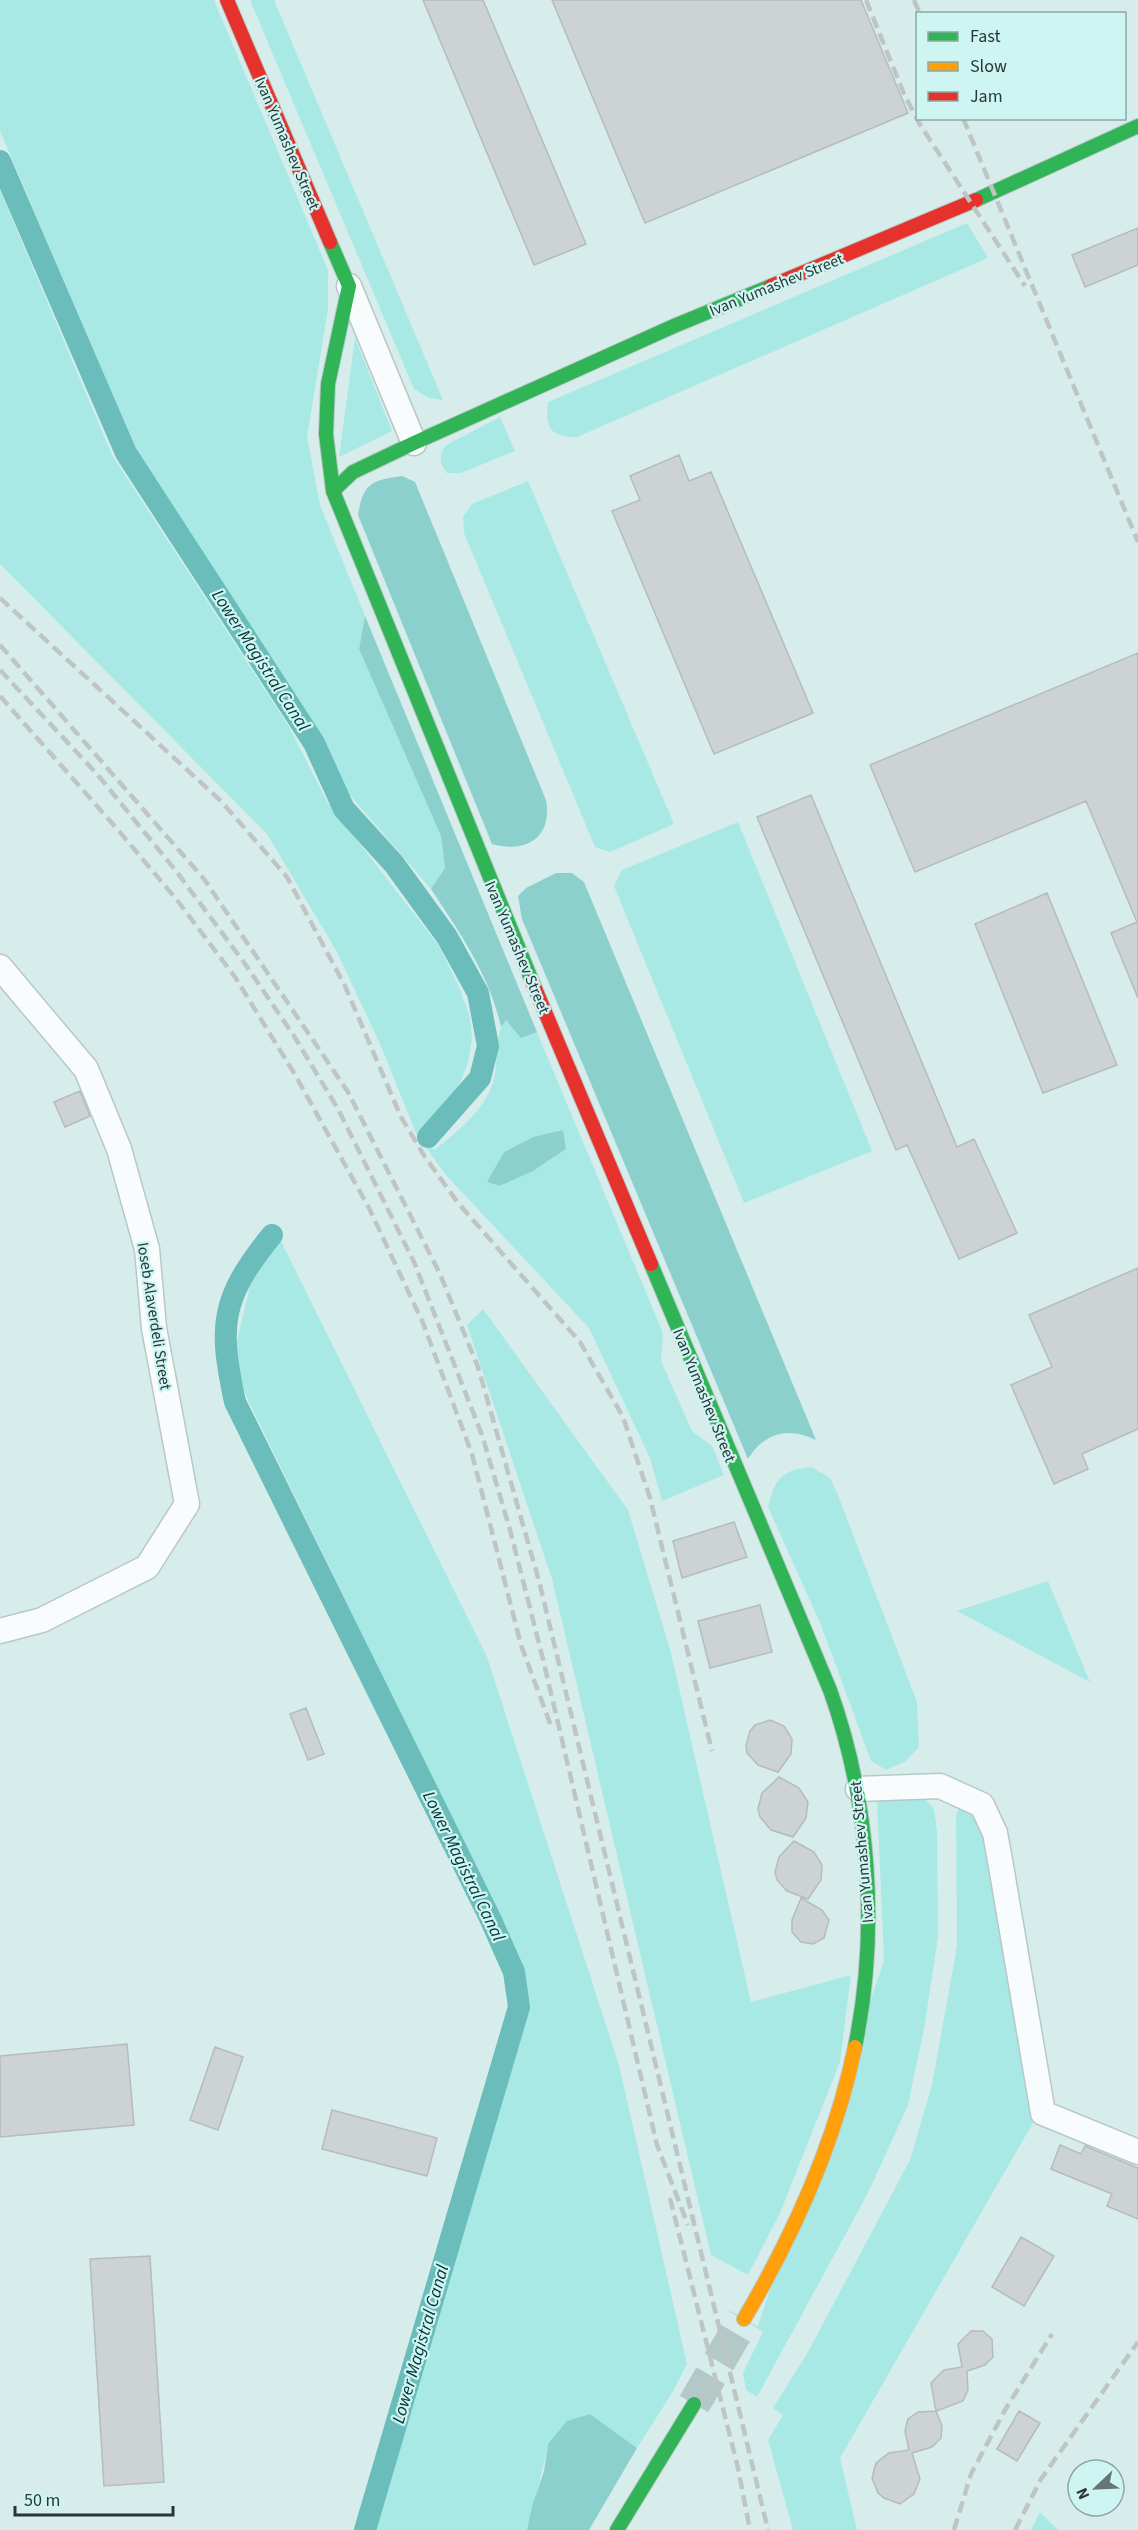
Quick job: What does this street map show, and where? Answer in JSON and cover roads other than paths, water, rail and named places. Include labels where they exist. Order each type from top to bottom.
[{"type":"street","name":"Ivan Yumashev Street","points":[[227,0],[414,444]]},
{"type":"street","name":"Ivan Yumashev Street","points":[[333,490],[353,472],[674,326],[973,202],[1138,126]]},
{"type":"street","name":"Ivan Yumashev Street","points":[[349,286],[328,384],[326,434],[333,490],[348,534],[487,873],[830,1690],[843,1724],[858,1790],[867,1890],[868,1939],[867,1976],[852,2061],[805,2208],[773,2273],[744,2319]]},
{"type":"street","name":"Ioseb Alaverdeli Street","points":[[0,967],[87,1069],[119,1149],[147,1249],[154,1328],[187,1504],[147,1567],[42,1620],[0,1631]]},
{"type":"street","points":[[858,1790],[940,1786],[982,1805],[995,1833],[1043,2113],[1138,2152]]},
{"type":"street","points":[[617,2530],[694,2404]]},
{"type":"waterway","name":"Lower Magistral Canal","points":[[0,161],[126,453],[314,743],[344,809],[394,864],[447,937],[478,993],[488,1046],[480,1078],[428,1137]]},
{"type":"waterway","name":"Lower Magistral Canal","points":[[272,1235],[242,1277],[233,1295],[228,1313],[226,1352],[235,1402],[490,1918],[514,1972],[519,2007],[365,2530]]},
{"type":"tunnel","points":[[694,2404],[744,2319]]},
{"type":"railway","points":[[866,0],[904,94],[916,117]]},
{"type":"railway","points":[[914,0],[919,12]]},
{"type":"railway","points":[[917,120],[1025,286]]},
{"type":"railway","points":[[964,120],[1138,542]]},
{"type":"railway","points":[[0,598],[221,801],[287,877],[345,986],[401,1117],[425,1157],[458,1203],[580,1342],[623,1417],[650,1498],[712,1751]]},
{"type":"railway","points":[[0,645],[204,879],[348,1092],[440,1274],[478,1367],[539,1581],[768,2530]]},
{"type":"railway","points":[[0,670],[97,774],[176,871],[243,961],[294,1036],[338,1109],[414,1262],[482,1435],[510,1530],[543,1659],[657,2145],[688,2225]]},
{"type":"railway","points":[[0,696],[177,900],[235,977],[294,1073],[369,1208],[423,1323],[472,1454],[521,1645],[551,1726]]},
{"type":"railway","points":[[670,2198],[738,2468],[750,2530]]},
{"type":"railway","points":[[954,2530],[971,2474],[1005,2410],[1052,2334]]},
{"type":"railway","points":[[1015,2530],[1041,2479],[1138,2342]]}]
